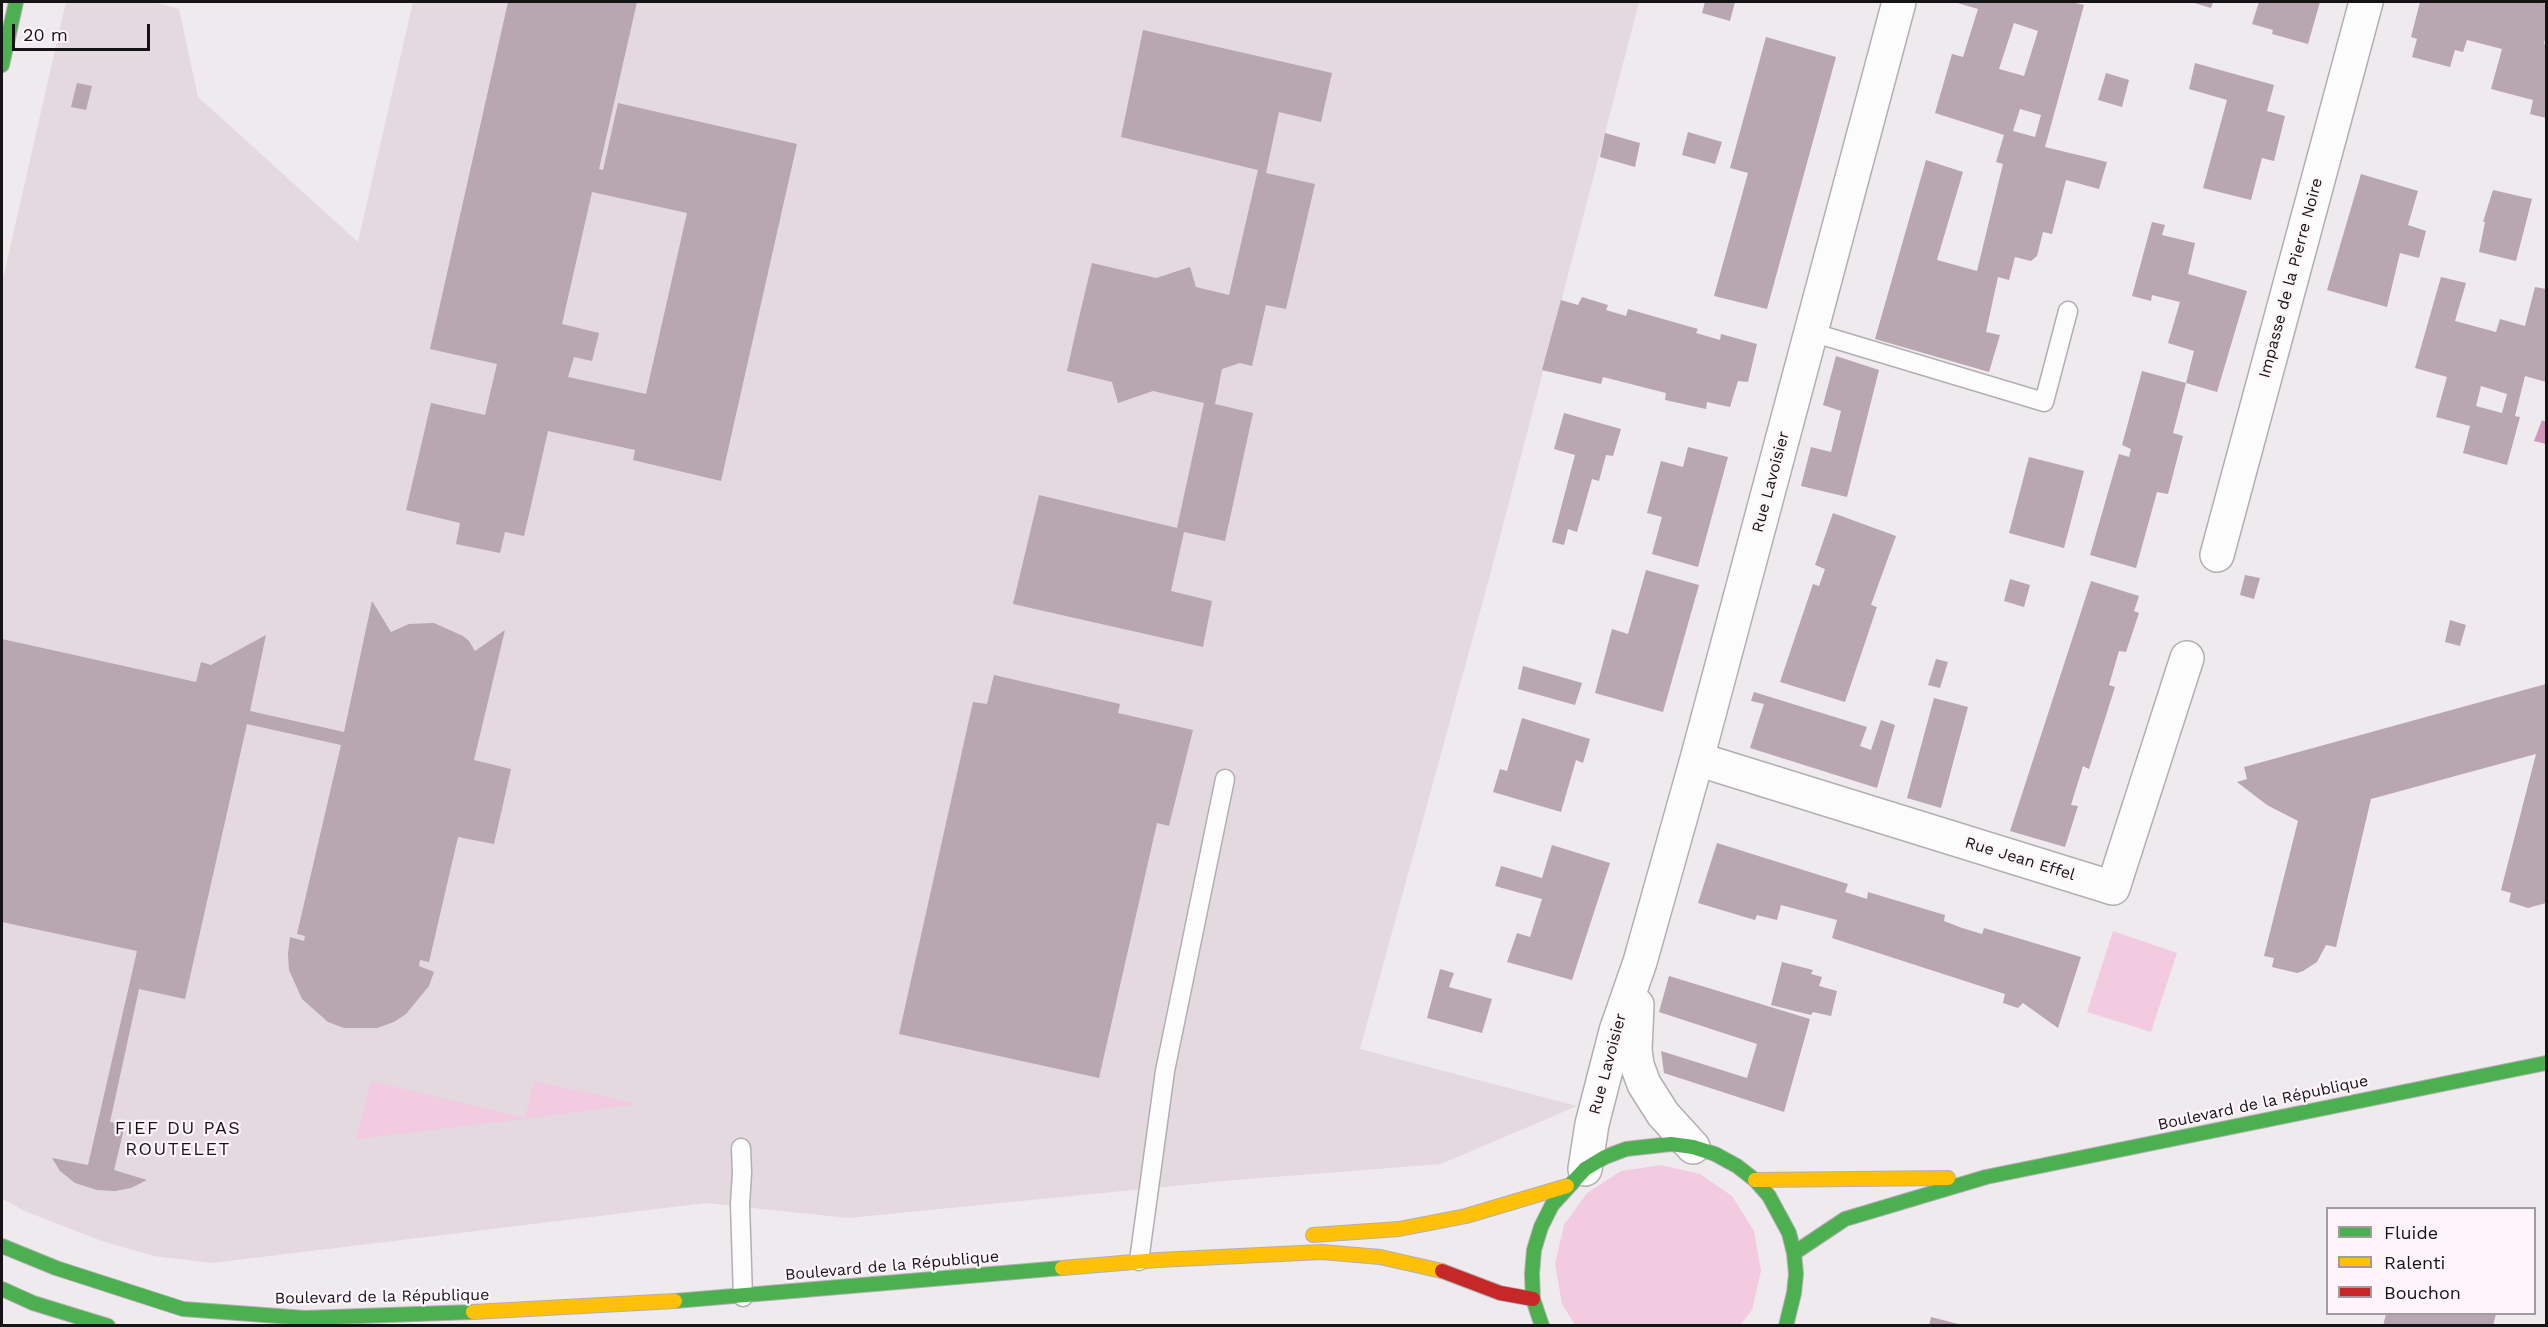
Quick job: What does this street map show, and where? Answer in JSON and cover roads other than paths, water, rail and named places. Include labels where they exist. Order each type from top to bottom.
[{"type":"main road","points":[[2,65],[16,2]]},
{"type":"main road","name":"Boulevard de la République","points":[[1794,1253],[1845,1219],[1986,1177],[2547,1063]]},
{"type":"main road","points":[[1301,1235],[1399,1229],[1466,1216],[1576,1177],[1605,1158],[1637,1147],[1671,1144],[1693,1147],[1715,1154],[1737,1166],[1755,1180],[1769,1196],[1780,1214],[1794,1253],[1796,1274],[1786,1326]]},
{"type":"main road","points":[[1542,1326],[1533,1299],[1534,1250],[1541,1227],[1552,1205],[1576,1177]]},
{"type":"main road","name":"Boulevard de la République","points":[[1755,1180],[1986,1177]]},
{"type":"main road","name":"Boulevard de la République","points":[[1158,1260],[1268,1241]]},
{"type":"main road","name":"Boulevard de la République","points":[[2,1246],[56,1268],[183,1309],[305,1318],[630,1305],[1139,1261],[1322,1252],[1380,1257],[1448,1273],[1500,1293],[1533,1299]]},
{"type":"main road","points":[[2,1289],[33,1303],[108,1326]]},
{"type":"main road","name":"Boulevard de la République","points":[[484,1326],[630,1305]]},
{"type":"street","name":"Rue Lavoisier","points":[[1576,1177],[1616,1031],[1640,962],[1697,759],[1899,2]]},
{"type":"street","name":"Impasse de la Pierre Noire","points":[[2217,555],[2366,2]]},
{"type":"street","name":"Rue Jean Effel","points":[[1697,759],[2113,888],[2187,658]]},
{"type":"street","name":"Rue Lavoisier","points":[[1640,962],[1635,1050],[1637,1065],[1644,1084],[1663,1114],[1693,1147]]},
{"type":"lane","points":[[1811,332],[2044,402],[2068,311]]},
{"type":"lane","points":[[1139,1261],[1165,1071],[1225,779]]},
{"type":"lane","points":[[741,1148],[743,1297]]},
{"type":"district","name":"FIEF DU PAS ROUTELET","points":[[178,1139]]}]
